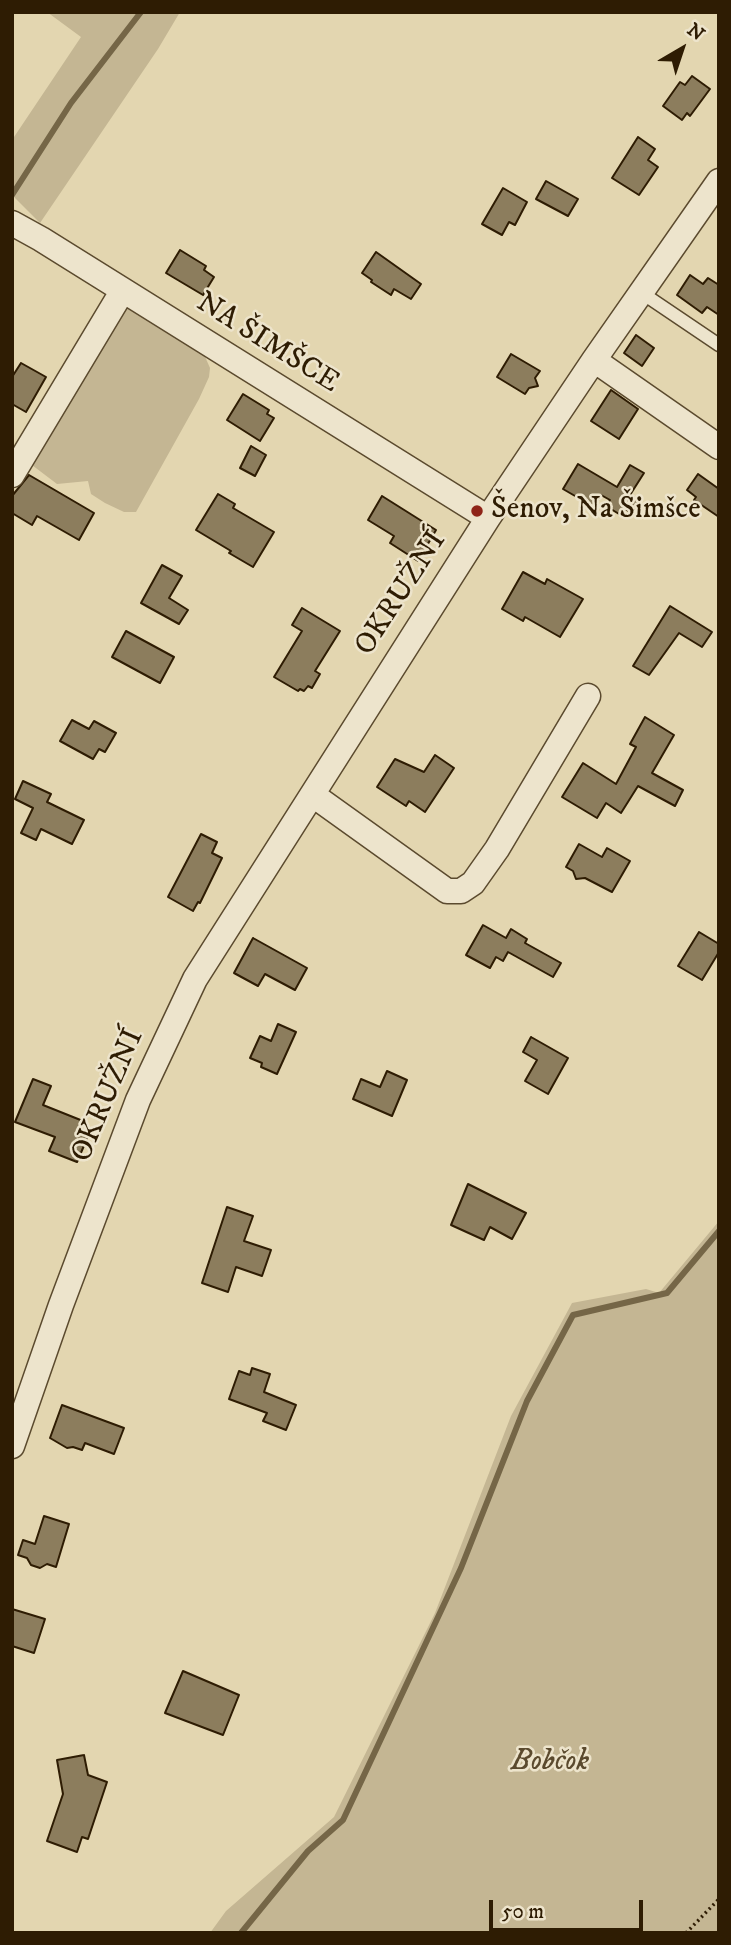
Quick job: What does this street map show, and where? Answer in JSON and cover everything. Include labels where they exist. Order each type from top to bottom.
[{"type":"street","name":"OKRUŽNÍ","points":[[12,1446],[61,1305],[138,1100],[195,979],[488,519],[594,360],[719,181]]},
{"type":"street","name":"NA ŠIMŠCE","points":[[12,223],[488,519]]},
{"type":"street","points":[[12,475],[123,290]]},
{"type":"street","points":[[594,360],[719,447]]},
{"type":"street","points":[[313,795],[447,891],[461,891],[473,883],[497,849],[588,696]]},
{"type":"lane","points":[[642,293],[719,345]]},
{"type":"path","points":[[686,1933],[719,1899]]},
{"type":"green space","points":[[47,12],[180,12],[158,49],[40,223],[12,195],[12,140],[81,37]]},
{"type":"green space","points":[[123,303],[203,352],[210,368],[199,399],[136,512],[124,512],[91,494],[88,481],[57,484],[24,459]]},
{"type":"green space","name":"Bobčok","points":[[719,1221],[719,1933],[210,1933],[226,1911],[334,1817],[435,1613],[511,1416],[572,1303],[646,1289],[659,1293]]},
{"type":"building","points":[[692,76],[710,89],[690,116],[687,113],[682,120],[663,106],[680,82],[685,85]]},
{"type":"building","points":[[638,137],[655,149],[648,160],[658,167],[639,195],[612,178]]},
{"type":"building","points":[[546,181],[578,199],[568,216],[536,199]]},
{"type":"building","points":[[503,188],[527,202],[515,225],[509,222],[502,235],[482,224]]},
{"type":"building","points":[[180,250],[206,266],[204,270],[214,277],[203,295],[166,273]]},
{"type":"building","points":[[376,252],[421,284],[411,299],[394,289],[391,295],[362,273]]},
{"type":"building","points":[[690,275],[703,284],[708,278],[719,285],[719,315],[707,307],[702,313],[677,295]]},
{"type":"building","points":[[636,335],[654,348],[642,366],[624,353]]},
{"type":"building","points":[[511,354],[540,371],[535,378],[538,386],[529,388],[525,394],[497,377]]},
{"type":"building","points":[[21,363],[46,377],[26,412],[12,404],[12,377]]},
{"type":"building","points":[[611,390],[638,409],[619,439],[591,421]]},
{"type":"building","points":[[243,394],[269,410],[267,414],[274,418],[260,441],[227,420]]},
{"type":"building","points":[[251,446],[266,455],[255,476],[240,468]]},
{"type":"building","points":[[578,464],[617,487],[630,465],[644,473],[630,495],[639,500],[632,513],[623,508],[619,514],[606,506],[610,500],[601,495],[594,507],[563,489]]},
{"type":"building","points":[[698,474],[719,489],[719,517],[694,500],[696,497],[687,490]]},
{"type":"building","points":[[29,475],[94,513],[79,540],[37,516],[32,525],[12,513],[12,496]]},
{"type":"building","points":[[218,494],[235,504],[233,508],[274,532],[253,567],[196,530]]},
{"type":"building","points":[[382,496],[436,530],[418,561],[390,543],[394,536],[368,520]]},
{"type":"building","points":[[162,565],[182,576],[169,598],[188,610],[179,624],[141,603]]},
{"type":"building","points":[[523,572],[545,584],[547,579],[583,599],[560,637],[525,617],[523,621],[502,609]]},
{"type":"building","points":[[670,606],[712,632],[702,647],[679,633],[649,675],[633,666]]},
{"type":"building","points":[[302,608],[340,631],[315,671],[320,674],[312,688],[308,686],[304,691],[298,691],[274,677],[302,631],[292,625]]},
{"type":"building","points":[[126,631],[174,657],[160,683],[112,657]]},
{"type":"building","points":[[645,717],[674,735],[652,773],[683,790],[675,806],[638,786],[621,813],[606,803],[597,818],[562,797],[583,763],[616,784],[636,747],[630,744]]},
{"type":"building","points":[[72,720],[89,729],[94,721],[116,733],[105,752],[99,749],[93,759],[60,741]]},
{"type":"building","points":[[435,755],[454,768],[425,812],[409,801],[406,806],[377,787],[395,759],[424,772]]},
{"type":"building","points":[[23,781],[51,794],[47,802],[84,820],[72,844],[41,829],[36,840],[21,833],[33,808],[15,799]]},
{"type":"building","points":[[201,834],[217,842],[212,853],[222,858],[200,903],[198,902],[193,911],[168,897]]},
{"type":"building","points":[[579,844],[602,857],[607,848],[630,861],[612,892],[585,878],[576,879],[573,871],[566,867]]},
{"type":"building","points":[[483,925],[506,938],[511,929],[527,939],[525,943],[561,963],[553,977],[508,952],[503,961],[496,957],[490,968],[466,955]]},
{"type":"building","points":[[699,932],[719,944],[719,952],[702,980],[678,966]]},
{"type":"building","points":[[253,938],[307,968],[295,990],[265,974],[258,986],[234,973]]},
{"type":"building","points":[[278,1024],[296,1032],[277,1074],[261,1067],[262,1063],[250,1058],[260,1036],[271,1041]]},
{"type":"building","points":[[531,1037],[568,1058],[548,1094],[525,1081],[537,1060],[523,1052]]},
{"type":"building","points":[[387,1071],[407,1080],[392,1116],[353,1099],[361,1079],[380,1087]]},
{"type":"building","points":[[33,1079],[51,1086],[43,1105],[83,1121],[80,1130],[89,1134],[77,1162],[49,1151],[55,1137],[15,1122]]},
{"type":"building","points":[[468,1184],[526,1213],[512,1239],[490,1227],[484,1240],[451,1225]]},
{"type":"building","points":[[227,1207],[253,1216],[244,1241],[271,1250],[262,1276],[236,1267],[228,1292],[202,1283]]},
{"type":"building","points":[[252,1368],[270,1374],[264,1392],[296,1405],[286,1430],[263,1421],[267,1413],[229,1399],[239,1371],[250,1375]]},
{"type":"building","points":[[62,1405],[124,1428],[114,1454],[85,1443],[82,1450],[67,1448],[50,1438]]},
{"type":"building","points":[[44,1516],[69,1524],[56,1567],[47,1564],[40,1568],[18,1555],[23,1540],[35,1544]]},
{"type":"building","points":[[12,1609],[45,1619],[34,1653],[12,1646]]},
{"type":"building","points":[[183,1671],[239,1695],[223,1735],[165,1713]]},
{"type":"building","points":[[84,1755],[88,1775],[107,1782],[88,1839],[82,1837],[77,1852],[47,1841],[63,1794],[57,1760]]},
{"type":"waterway","points":[[12,195],[71,103],[141,12]]},
{"type":"waterway","name":"Bobčok","points":[[241,1933],[308,1851],[343,1820],[461,1568],[527,1401],[573,1315],[667,1293],[719,1231]]},
{"type":"place","name":"Šenov, Na Šimšce","points":[[477,511]]}]
